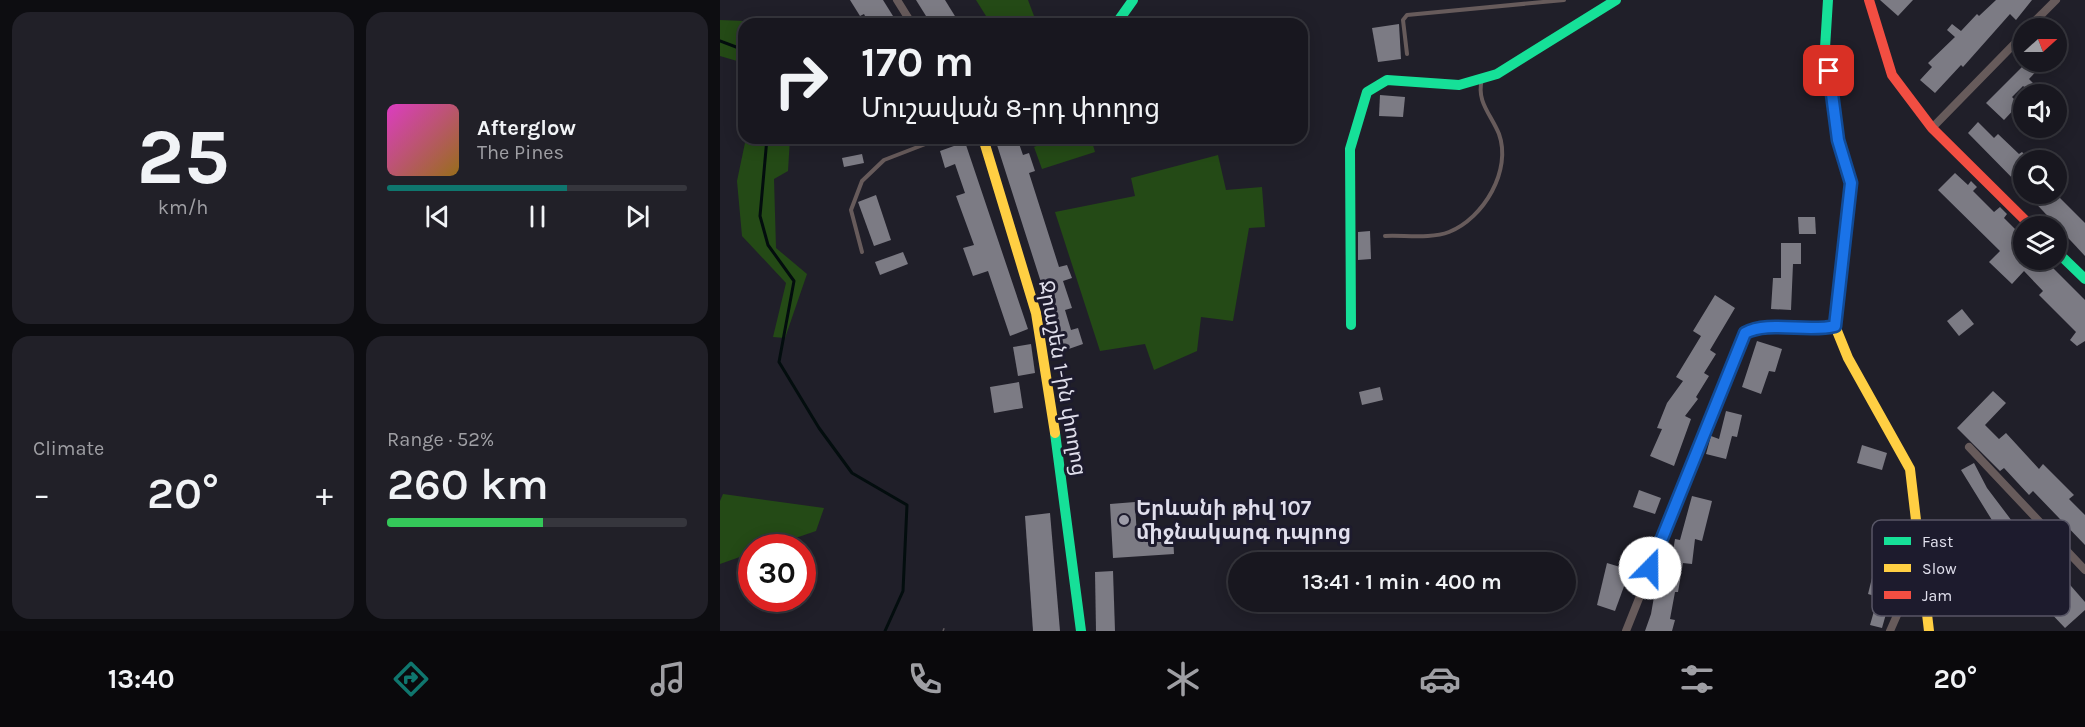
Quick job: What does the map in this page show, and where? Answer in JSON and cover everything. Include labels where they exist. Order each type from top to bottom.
[{"type":"street","points":[[897,0],[908,18]]},
{"type":"street","points":[[1120,18],[1133,0]]},
{"type":"street","points":[[1351,325],[1350,149],[1367,92],[1387,80],[1460,85],[1497,75],[1616,0]]},
{"type":"street","points":[[1828,0],[1825,48],[1838,140],[1851,183],[1835,326],[1848,358],[1910,469],[1916,520]]},
{"type":"street","points":[[1869,0],[1892,75],[1932,128],[2021,216]]},
{"type":"street","points":[[2038,18],[2056,0]]},
{"type":"street","points":[[1932,128],[2013,45]]},
{"type":"street","name":"Ջրաշեն 1-ին փողոց","points":[[985,144],[1036,313],[1072,543],[1081,631]]},
{"type":"street","points":[[2067,262],[2085,279]]},
{"type":"street","points":[[1626,631],[1745,333],[1760,327],[1818,330],[1835,326]]},
{"type":"street","points":[[1969,447],[2038,520]]},
{"type":"street","points":[[2070,554],[2085,570]]},
{"type":"street","points":[[1890,631],[1897,616]]},
{"type":"street","points":[[1927,616],[1929,631]]},
{"type":"lane","points":[[1407,54],[1403,20],[1407,15],[1564,0]]},
{"type":"lane","points":[[1385,236],[1449,232],[1469,219],[1500,179],[1503,164],[1502,147],[1499,134],[1480,99],[1479,90],[1482,79]]},
{"type":"lane","points":[[862,252],[851,210],[862,181],[884,160],[925,144]]},
{"type":"path","points":[[943,631],[945,626]]},
{"type":"green space","points":[[976,0],[1028,0],[1035,18],[987,18]]},
{"type":"green space","points":[[720,20],[738,21],[738,61],[720,56]]},
{"type":"green space","points":[[745,144],[790,144],[788,171],[774,179],[776,248],[807,274],[785,338],[773,337],[786,283],[742,236],[737,181]]},
{"type":"green space","points":[[1041,144],[1093,144],[1095,152],[1042,169],[1034,147]]},
{"type":"green space","points":[[1218,155],[1226,190],[1262,187],[1265,227],[1249,228],[1233,321],[1201,317],[1197,351],[1154,370],[1145,344],[1100,351],[1055,212],[1135,196],[1131,178]]},
{"type":"green space","points":[[723,494],[824,508],[816,531],[807,534],[738,534],[738,558],[720,564],[720,501]]},
{"type":"building","points":[[850,0],[883,0],[894,18],[866,18],[864,14],[860,16]]},
{"type":"building","points":[[916,0],[945,0],[956,18],[927,18]]},
{"type":"building","points":[[1880,0],[1913,0],[1898,16]]},
{"type":"building","points":[[1996,0],[2032,0],[2018,18],[2010,14],[1963,67],[1961,65],[1935,93],[1920,80],[1932,67],[1928,63],[1955,37],[1947,30],[1952,24],[1961,31],[1977,14],[1979,16]]},
{"type":"building","points":[[1399,24],[1401,59],[1378,62],[1372,28]]},
{"type":"building","points":[[2017,72],[2036,72],[2029,79],[2034,84],[2013,84],[2013,110],[2004,120],[1986,103]]},
{"type":"building","points":[[1380,95],[1405,97],[1403,117],[1379,116]]},
{"type":"building","points":[[1978,122],[1994,138],[1998,134],[2015,150],[2013,179],[1968,133]]},
{"type":"building","points":[[966,144],[1028,329],[1010,336],[988,271],[973,276],[963,248],[974,245],[956,196],[965,193],[955,164],[945,168],[940,151]]},
{"type":"building","points":[[1019,144],[1023,155],[1029,153],[1035,171],[1029,173],[1059,267],[1067,265],[1072,278],[1063,281],[1072,308],[1065,310],[1071,330],[1078,328],[1083,344],[1063,351],[997,145]]},
{"type":"building","points":[[862,154],[864,163],[844,167],[842,158]]},
{"type":"building","points":[[1955,173],[1968,185],[1971,181],[1977,187],[1973,191],[1994,212],[2000,207],[2007,214],[2004,218],[2013,227],[2013,270],[2055,270],[2085,300],[2085,341],[2077,346],[2070,340],[2076,332],[2039,295],[2043,291],[2024,271],[2012,284],[1989,262],[2000,251],[1938,190]]},
{"type":"building","points":[[876,195],[891,240],[874,246],[858,202]]},
{"type":"building","points":[[2036,204],[2066,204],[2085,223],[2085,256],[2067,237],[2067,216],[2048,216]]},
{"type":"building","points":[[1798,217],[1815,217],[1816,234],[1799,234]]},
{"type":"building","points":[[1370,231],[1371,259],[1358,260],[1358,232]]},
{"type":"building","points":[[1781,243],[1801,243],[1801,264],[1793,264],[1791,310],[1771,309],[1773,278],[1781,278]]},
{"type":"building","points":[[903,252],[908,264],[880,275],[875,262]]},
{"type":"building","points":[[1715,295],[1735,308],[1710,350],[1716,354],[1704,373],[1709,376],[1696,397],[1698,399],[1685,416],[1691,419],[1674,466],[1650,456],[1662,429],[1657,428],[1667,403],[1683,381],[1676,377],[1701,336],[1693,331]]},
{"type":"building","points":[[1962,309],[1974,324],[1959,336],[1947,321]]},
{"type":"building","points":[[1757,341],[1782,349],[1775,372],[1769,371],[1761,394],[1742,387]]},
{"type":"building","points":[[1031,344],[1035,373],[1018,376],[1013,347]]},
{"type":"building","points":[[1019,382],[1023,408],[994,413],[990,387]]},
{"type":"building","points":[[1380,387],[1383,400],[1362,405],[1359,392]]},
{"type":"building","points":[[1993,391],[2006,403],[1985,425],[1999,439],[2006,433],[2039,469],[2043,464],[2074,495],[2069,499],[2085,515],[2085,545],[2070,529],[2070,520],[2061,520],[2033,491],[2029,495],[2004,468],[2000,471],[1957,428]]},
{"type":"building","points":[[1726,411],[1742,415],[1737,437],[1732,436],[1726,459],[1706,454],[1711,436],[1719,439]]},
{"type":"building","points":[[1862,445],[1887,453],[1882,470],[1857,463]]},
{"type":"building","points":[[1974,463],[1987,488],[2011,520],[1992,520],[1961,470]]},
{"type":"building","points":[[1639,490],[1661,498],[1655,514],[1633,507]]},
{"type":"building","points":[[1692,496],[1712,501],[1702,541],[1695,539],[1692,564],[1683,563],[1670,619],[1675,620],[1672,631],[1645,631],[1663,561],[1671,563],[1675,539],[1680,540]]},
{"type":"building","name":"Երևանի թիվ 107 միջնակարգ դպրոց","points":[[1135,502],[1137,538],[1173,536],[1174,554],[1113,558],[1110,504]]},
{"type":"building","points":[[1050,513],[1060,631],[1033,631],[1025,516]]},
{"type":"building","points":[[1607,563],[1630,570],[1615,611],[1597,605]]},
{"type":"building","points":[[1113,571],[1115,631],[1096,631],[1095,572]]},
{"type":"building","points":[[1872,578],[1872,595],[1868,594]]},
{"type":"building","points":[[2070,585],[2085,602],[2085,610],[2065,628],[2054,616],[2070,616]]},
{"type":"building","points":[[1873,616],[1885,616],[1882,628],[1870,625]]},
{"type":"waterway","points":[[720,41],[738,48]]},
{"type":"waterway","points":[[766,144],[760,216],[768,245],[794,281],[779,362],[819,428],[852,473],[907,505],[903,591],[885,631]]},
{"type":"traffic: fast","points":[[1120,18],[1133,0]]},
{"type":"traffic: fast","points":[[1351,325],[1350,149],[1367,92],[1387,80],[1459,85],[1497,74],[1616,0]]},
{"type":"traffic: fast","points":[[1828,0],[1825,48],[1838,140],[1851,183],[1836,314]]},
{"type":"traffic: fast","points":[[2067,262],[2085,279]]},
{"type":"traffic: fast","points":[[1055,433],[1081,631]]},
{"type":"traffic: slow","points":[[985,144],[1036,313],[1055,433]]},
{"type":"traffic: slow","points":[[1836,314],[1835,326],[1848,358],[1910,469],[1916,520]]},
{"type":"traffic: slow","points":[[1927,616],[1929,631]]},
{"type":"traffic: jam","points":[[1869,0],[1892,75],[1932,128],[2021,216]]},
{"type":"place","name":"Երևանի թիվ 107 միջնակարգ դպրոց","points":[[1124,520]]},
{"type":"route","points":[[1650,568],[1745,333],[1760,327],[1818,330],[1835,326],[1851,183],[1838,140],[1829,71]]}]
